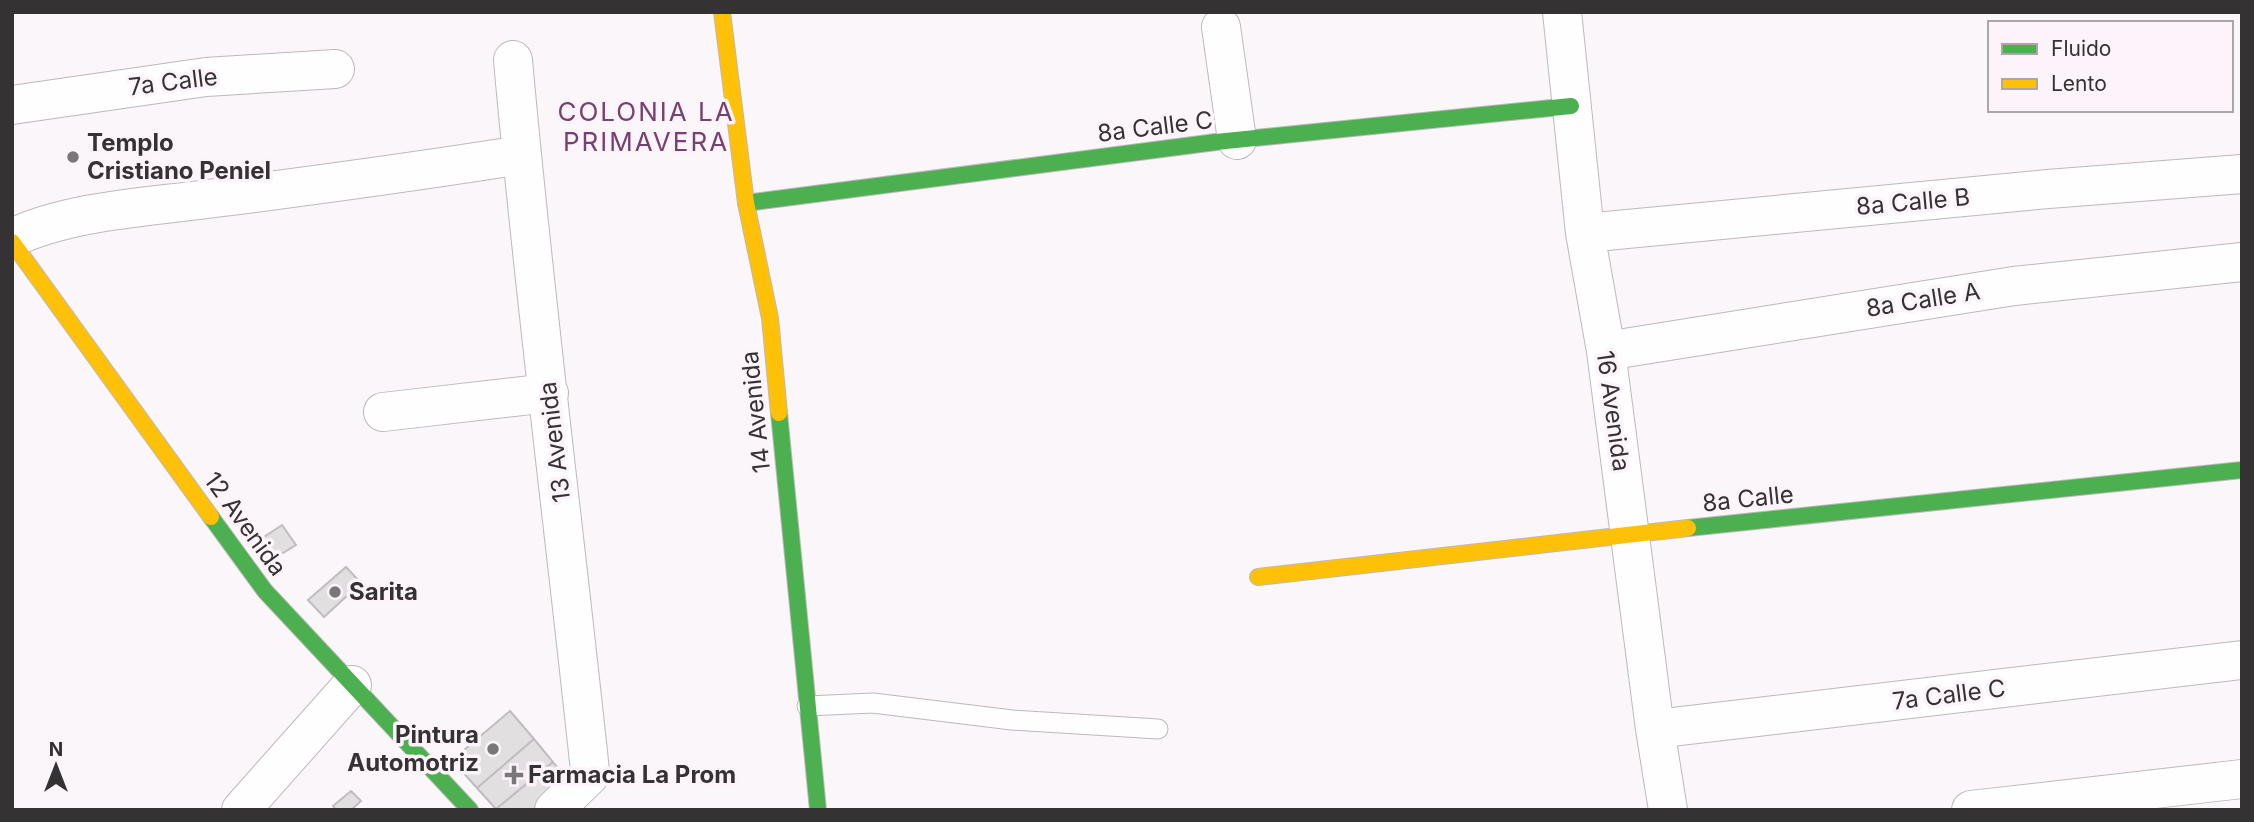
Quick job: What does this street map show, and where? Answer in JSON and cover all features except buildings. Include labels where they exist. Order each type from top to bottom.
[{"type":"street","name":"14 Avenida","points":[[722,12],[746,203],[770,318],[818,810]]},
{"type":"street","name":"16 Avenida","points":[[1562,12],[1585,233],[1606,351],[1668,810]]},
{"type":"street","points":[[1221,27],[1237,140]]},
{"type":"street","name":"13 Avenida","points":[[513,60],[521,155],[590,771],[589,776],[554,810]]},
{"type":"street","name":"7a Calle","points":[[12,105],[206,77],[335,69]]},
{"type":"street","name":"8a Calle C","points":[[746,203],[1237,140],[1571,106]]},
{"type":"street","points":[[12,240],[36,227],[54,222],[125,210],[521,155]]},
{"type":"street","name":"8a Calle B","points":[[1585,233],[2035,190],[2242,174]]},
{"type":"street","name":"12 Avenida","points":[[12,240],[265,591],[470,810]]},
{"type":"street","name":"8a Calle A","points":[[1606,351],[2014,286],[2242,261]]},
{"type":"street","points":[[383,412],[549,393]]},
{"type":"street","name":"8a Calle","points":[[1258,577],[1630,534],[2242,470]]},
{"type":"street","name":"7a Calle C","points":[[1656,730],[2242,660]]},
{"type":"street","points":[[241,810],[352,685]]},
{"type":"street","points":[[1971,810],[2242,779]]},
{"type":"lane","points":[[807,706],[873,703],[1012,720],[1158,730]]},
{"type":"traffic: fast","points":[[746,203],[1216,142],[1571,106]]},
{"type":"traffic: fast","points":[[779,413],[818,810]]},
{"type":"traffic: fast","points":[[1688,528],[2242,470]]},
{"type":"traffic: fast","points":[[211,517],[265,591],[470,810]]},
{"type":"traffic: slow","points":[[722,12],[746,203],[770,318],[779,413]]},
{"type":"traffic: slow","points":[[12,242],[211,517]]},
{"type":"traffic: slow","points":[[1258,577],[1688,528]]},
{"type":"place","name":"Templo Cristiano Peniel","points":[[73,157]]},
{"type":"place","name":"Sarita","points":[[335,592]]},
{"type":"place","name":"Pintura Automotriz","points":[[493,749]]},
{"type":"place","name":"Farmacia La Prom","points":[[514,775]]},
{"type":"district","name":"COLONIA LA PRIMAVERA","points":[[646,127]]}]
